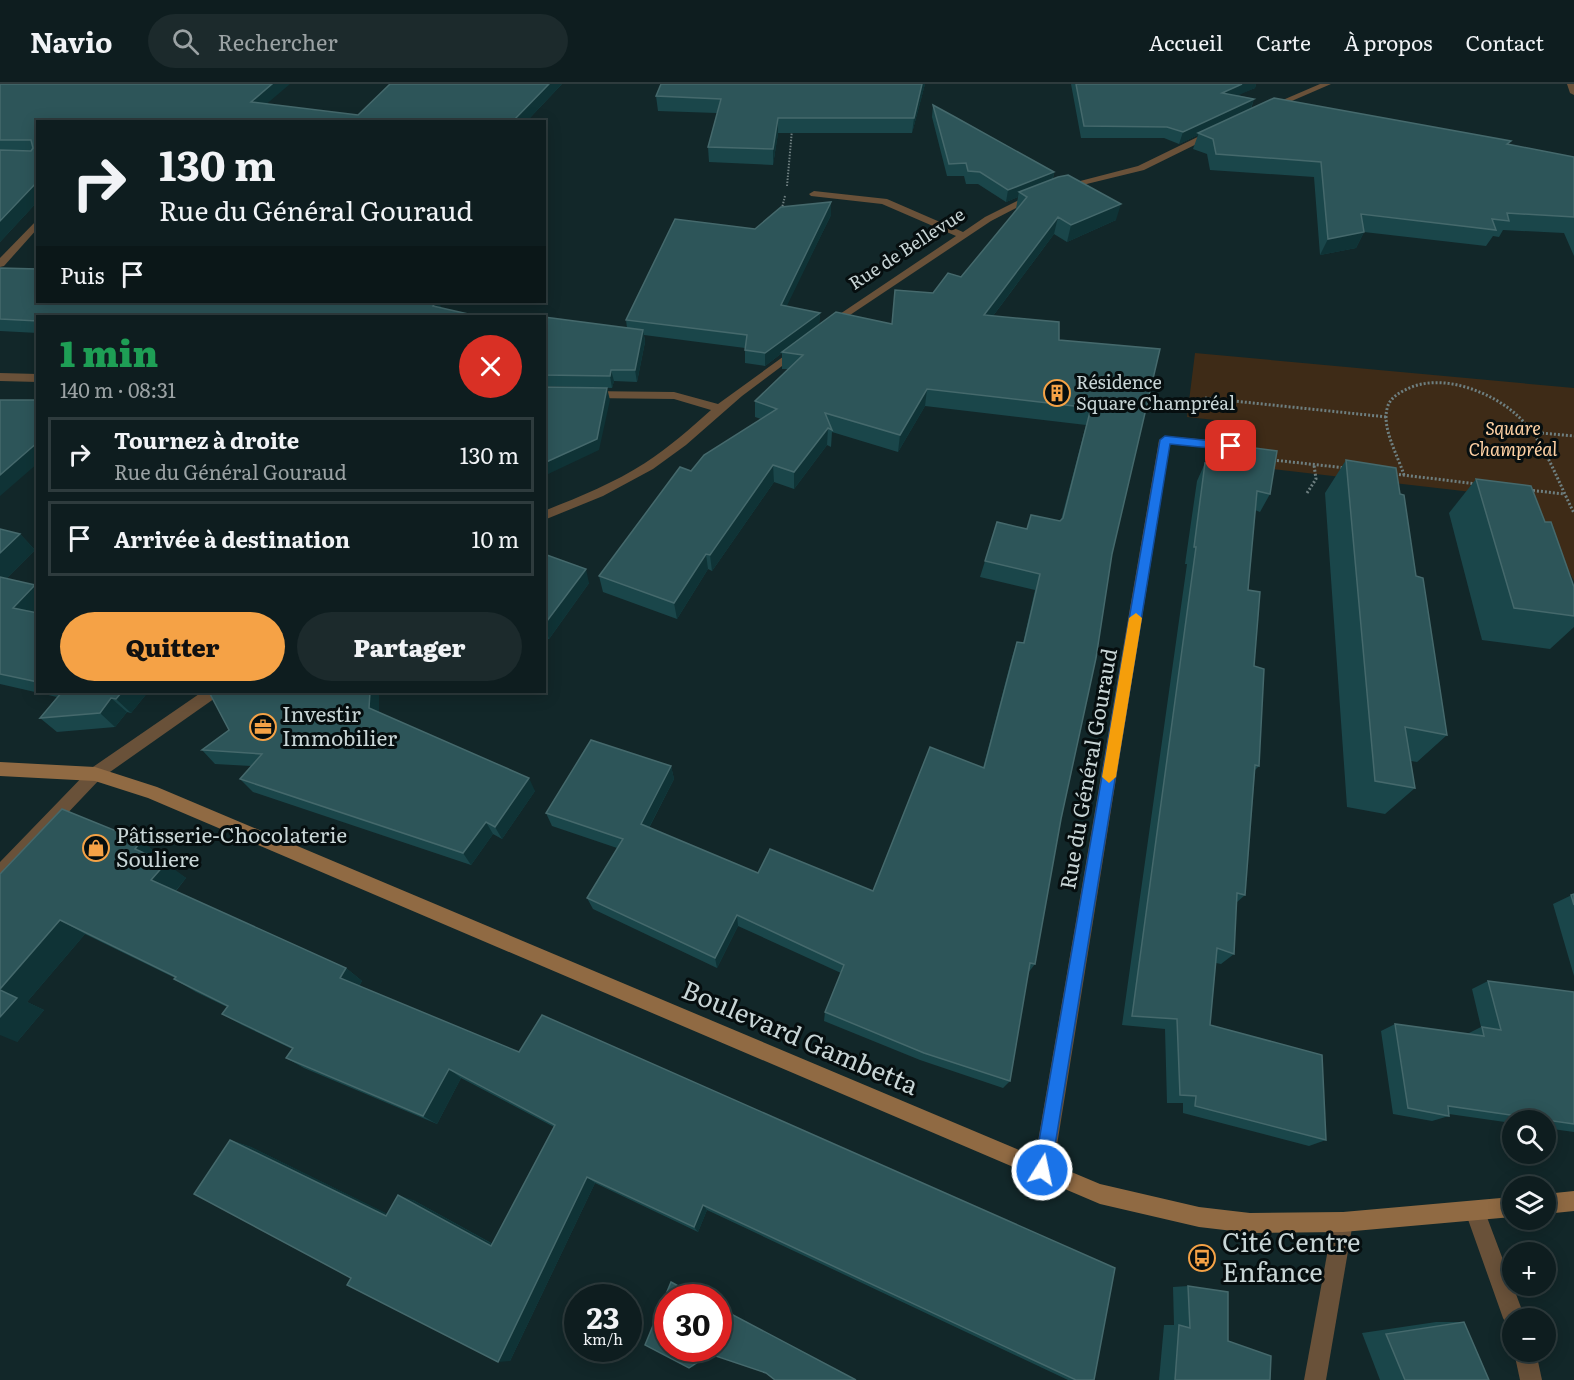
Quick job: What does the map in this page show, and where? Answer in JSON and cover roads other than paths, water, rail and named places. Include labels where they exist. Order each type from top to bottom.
[{"type":"main road","points":[[0,769],[95,774]]},
{"type":"main road","name":"Boulevard Gambetta","points":[[95,774],[151,792],[1100,1194],[1198,1217],[1250,1223],[1343,1222],[1502,1208]]},
{"type":"main road","points":[[1556,1203],[1574,1201]]},
{"type":"street","points":[[1259,111],[1327,84]]},
{"type":"street","points":[[1571,84],[1574,93]]},
{"type":"street","name":"Rue de Bellevue","points":[[546,515],[599,493],[649,466],[738,393],[814,337],[1013,204],[1046,191],[1141,168],[1227,125]]},
{"type":"street","points":[[814,194],[884,201],[965,236]]},
{"type":"street","points":[[0,264],[36,224]]},
{"type":"street","points":[[0,377],[36,378]]},
{"type":"street","points":[[580,393],[686,396],[707,402],[720,410]]},
{"type":"street","name":"Rue du Général Gouraud","points":[[1042,1170],[1165,440],[1231,446]]},
{"type":"street","points":[[0,873],[95,774],[212,693]]},
{"type":"street","points":[[1475,1210],[1511,1308]]},
{"type":"street","points":[[1315,1380],[1343,1222]]},
{"type":"street","points":[[1527,1362],[1531,1380]]},
{"type":"place","name":"Résidence Square Champréal","points":[[1057,393]]},
{"type":"place","name":"Investir Immobilier","points":[[263,727]]},
{"type":"place","name":"Pâtisserie-Chocolaterie Souliere","points":[[96,848]]},
{"type":"place","name":"Cité Centre Enfance","points":[[1202,1258]]},
{"type":"park label","name":"Square Champréal","points":[[1513,439]]}]
